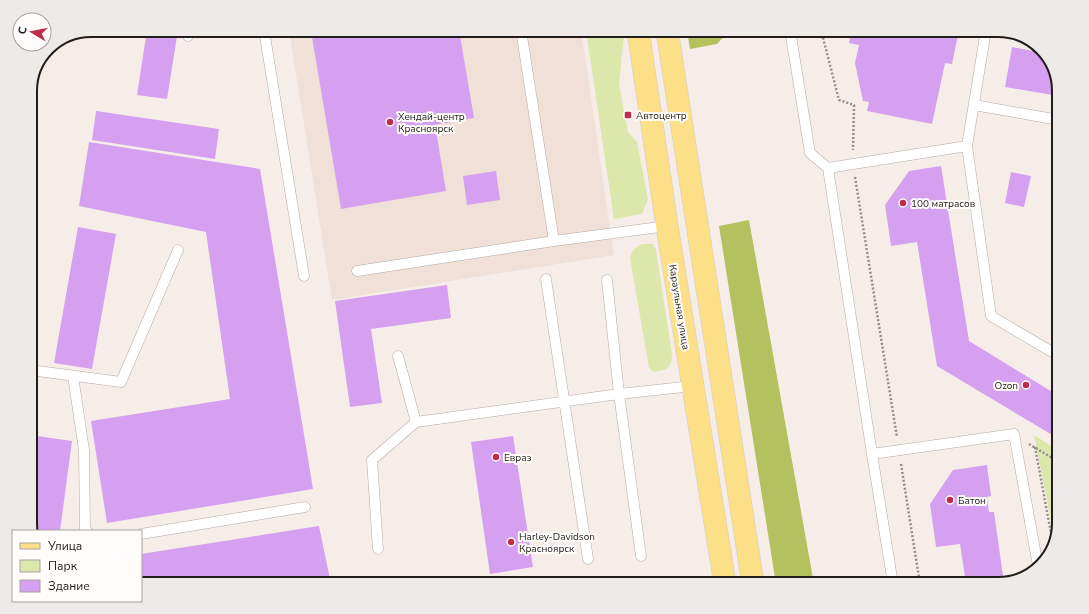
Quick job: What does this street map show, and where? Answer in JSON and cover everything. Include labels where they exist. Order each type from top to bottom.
[{"type":"main road","name":"Караульная улица","points":[[639,37],[667,226],[724,577]]},
{"type":"main road","points":[[668,37],[752,577]]},
{"type":"lane","points":[[265,37],[304,276]]},
{"type":"lane","points":[[522,37],[554,241]]},
{"type":"lane","points":[[791,37],[810,153],[828,168],[892,577]]},
{"type":"lane","points":[[985,37],[967,146],[990,316],[1052,352]]},
{"type":"lane","points":[[974,105],[1052,119]]},
{"type":"lane","points":[[828,168],[967,146]]},
{"type":"lane","points":[[357,271],[554,241],[667,226]]},
{"type":"lane","points":[[37,371],[121,382],[178,250]]},
{"type":"lane","points":[[546,279],[588,559]]},
{"type":"lane","points":[[608,280],[619,394],[642,556]]},
{"type":"lane","points":[[398,356],[416,422]]},
{"type":"lane","points":[[73,376],[84,450],[85,530]]},
{"type":"lane","points":[[378,549],[372,460],[416,422],[565,401],[693,386]]},
{"type":"lane","points":[[872,454],[1014,434],[1037,560]]},
{"type":"lane","points":[[142,534],[305,507]]},
{"type":"path","points":[[823,37],[839,100],[854,105],[853,163],[919,577]]},
{"type":"path","points":[[1014,434],[1052,458]]},
{"type":"path","points":[[1035,448],[1051,532]]},
{"type":"shaded area","points":[[290,37],[582,37],[614,255],[332,300]]},
{"type":"green space","points":[[587,37],[624,37],[619,84],[628,132],[637,142],[648,199],[642,214],[614,219]]},
{"type":"green space","points":[[688,37],[724,37],[717,44],[690,49]]},
{"type":"green space","points":[[749,220],[813,577],[775,577],[719,226]]},
{"type":"green space","points":[[643,244],[653,244],[656,250],[672,355],[671,363],[667,369],[654,372],[649,368],[630,258],[634,249]]},
{"type":"green space","points":[[1034,435],[1052,447],[1052,525]]},
{"type":"building","points":[[146,37],[177,37],[167,99],[137,95]]},
{"type":"building","name":"Хендай-центр Красноярск","points":[[312,37],[460,37],[474,118],[435,125],[446,191],[341,209]]},
{"type":"building","points":[[850,37],[958,37],[952,64],[945,63],[932,124],[867,111],[869,102],[863,101],[855,63],[859,45],[849,43]]},
{"type":"building","points":[[1012,47],[1034,51],[1041,58],[1048,70],[1052,87],[1052,95],[1005,87]]},
{"type":"building","points":[[96,111],[219,129],[215,159],[92,140]]},
{"type":"building","points":[[89,142],[260,169],[313,489],[107,523],[91,421],[230,399],[206,232],[79,206]]},
{"type":"building","points":[[941,166],[969,341],[1052,392],[1052,435],[937,366],[917,242],[891,246],[885,205],[909,171]]},
{"type":"building","points":[[496,171],[500,200],[467,205],[463,176]]},
{"type":"building","points":[[1011,172],[1031,176],[1024,207],[1005,203]]},
{"type":"building","points":[[78,227],[116,234],[92,369],[54,363]]},
{"type":"building","points":[[447,285],[451,318],[371,329],[382,403],[350,407],[335,301]]},
{"type":"building","points":[[37,436],[72,441],[60,530],[37,530]]},
{"type":"building","points":[[513,436],[533,567],[490,574],[471,442]]},
{"type":"building","points":[[987,465],[991,496],[987,497],[989,512],[994,512],[1003,577],[965,577],[960,544],[936,547],[930,504],[953,470]]},
{"type":"building","points":[[319,526],[330,577],[142,577],[142,554]]},
{"type":"place","name":"Автоцентр","points":[[628,115]]},
{"type":"place","name":"Хендай-центр Красноярск","points":[[390,122]]},
{"type":"place","name":"100 матрасов","points":[[903,203]]},
{"type":"place","name":"Ozon","points":[[1026,385]]},
{"type":"place","name":"Евраз","points":[[496,457]]},
{"type":"place","name":"Батон","points":[[950,500]]},
{"type":"place","name":"Harley-Davidson Красноярск","points":[[511,542]]}]
